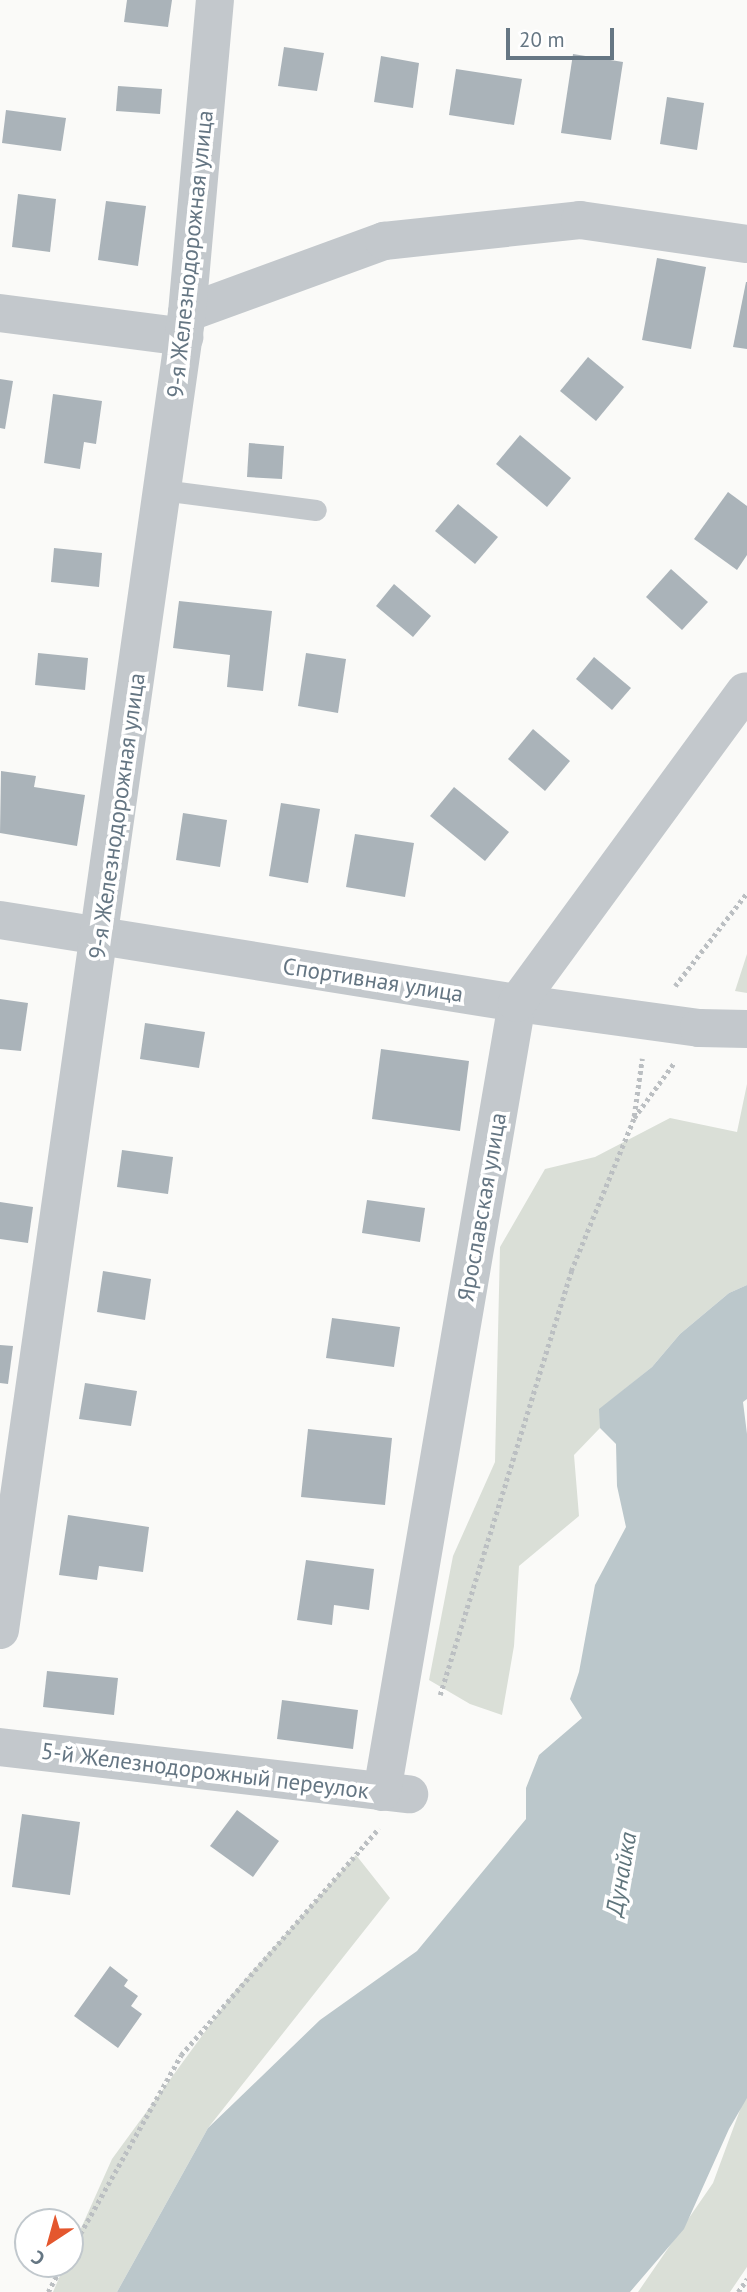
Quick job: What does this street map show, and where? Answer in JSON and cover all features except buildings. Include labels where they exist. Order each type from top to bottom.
[{"type":"street","name":"9-я Железнодорожная улица","points":[[0,1630],[101,936],[185,325],[215,0]]},
{"type":"street","points":[[0,313],[185,325],[384,241],[580,220],[747,244]]},
{"type":"street","name":"Ярославская улица","points":[[396,1793],[517,1003],[746,691]]},
{"type":"street","name":"Спортивная улица","points":[[0,920],[517,1003],[699,1028],[747,1029]]},
{"type":"street","name":"5-й Железнодорожный переулок","points":[[0,1747],[396,1793]]},
{"type":"lane","points":[[162,490],[316,509]]},
{"type":"path","points":[[738,2292],[747,2279]]},
{"type":"shaded area","points":[[747,954],[747,993],[735,991]]},
{"type":"shaded area","points":[[747,1084],[747,1285],[729,1293],[680,1334],[652,1367],[600,1409],[600,1428],[574,1455],[579,1516],[519,1566],[514,1646],[502,1715],[470,1704],[429,1680],[453,1556],[495,1462],[500,1247],[545,1169],[595,1157],[670,1118],[737,1132]]},
{"type":"shaded area","points":[[356,1855],[390,1898],[208,2128],[117,2292],[53,2292],[59,2278],[84,2278],[84,2222],[112,2159],[234,1992]]},
{"type":"shaded area","points":[[747,2091],[747,2267],[730,2292],[638,2292],[713,2183]]},
{"type":"water","name":"Дунайка","points":[[747,1285],[747,1399],[743,1402],[747,1434],[747,2098],[729,2129],[684,2229],[630,2292],[117,2292],[208,2128],[320,2020],[417,1951],[526,1819],[526,1788],[539,1755],[582,1718],[570,1699],[579,1672],[595,1585],[626,1527],[617,1486],[616,1444],[600,1428],[599,1409],[652,1367],[680,1334],[729,1293]]}]
